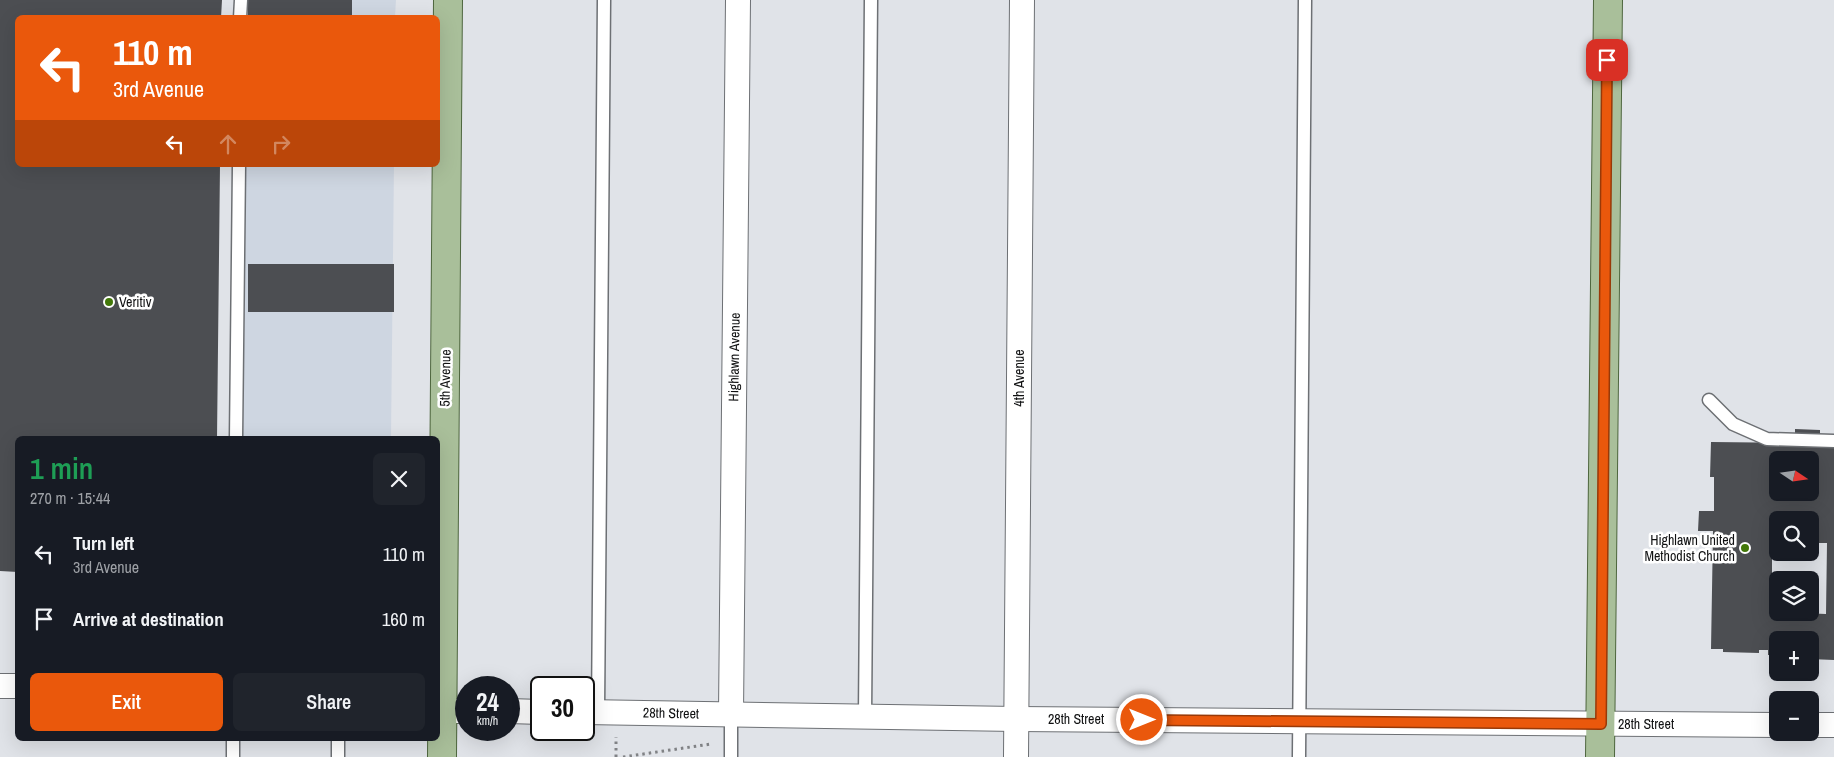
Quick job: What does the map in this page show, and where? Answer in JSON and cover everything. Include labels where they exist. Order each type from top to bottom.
[{"type":"main road","name":"5th Avenue","points":[[442,757],[449,711],[448,0]]},
{"type":"main road","points":[[1600,757],[1608,0]]},
{"type":"street","name":"Highlawn Avenue","points":[[731,713],[738,0]]},
{"type":"street","name":"4th Avenue","points":[[1016,757],[1022,0]]},
{"type":"street","points":[[0,686],[15,686]]},
{"type":"street","name":"28th Street","points":[[595,712],[1016,719],[1769,725]]},
{"type":"street","points":[[1819,725],[1834,725]]},
{"type":"lane","points":[[240,15],[241,0]]},
{"type":"lane","points":[[592,676],[604,0]]},
{"type":"lane","points":[[865,716],[871,0]]},
{"type":"lane","points":[[1299,757],[1305,0]]},
{"type":"lane","points":[[236,436],[239,167]]},
{"type":"lane","points":[[1708,400],[1732,424],[1767,439],[1834,441]]},
{"type":"lane","points":[[731,713],[731,757]]},
{"type":"lane","points":[[233,741],[233,757]]},
{"type":"lane","points":[[338,741],[338,757]]},
{"type":"path","points":[[622,757],[710,746],[714,740]]},
{"type":"path","points":[[616,742],[616,757]]},
{"type":"shaded area","points":[[247,0],[396,0],[395,15],[247,15]]},
{"type":"shaded area","points":[[246,167],[394,167],[391,436],[243,436]]},
{"type":"building","name":"Veritiv","points":[[0,0],[222,0],[221,15],[15,15],[15,167],[220,167],[217,436],[15,436],[15,572],[0,571]]},
{"type":"building","points":[[248,0],[352,0],[352,15],[248,15]]},
{"type":"building","points":[[248,264],[394,264],[394,312],[248,312]]},
{"type":"building","name":"Highlawn United Methodist Church","points":[[1795,429],[1820,430],[1820,444],[1834,444],[1834,660],[1819,659],[1819,631],[1769,631],[1769,655],[1768,650],[1759,650],[1759,653],[1723,652],[1723,649],[1711,649],[1713,531],[1698,531],[1699,511],[1714,511],[1714,477],[1710,477],[1711,442],[1795,443]],"holes":[[[1769,511],[1819,511],[1819,543],[1827,543],[1826,614],[1819,614],[1819,621],[1769,621],[1769,571],[1772,571],[1772,561],[1769,561]]]},
{"type":"place","name":"Veritiv","points":[[109,302]]},
{"type":"place","name":"Highlawn United Methodist Church","points":[[1745,548]]},
{"type":"route","points":[[1142,720],[1601,724],[1607,60]]}]
